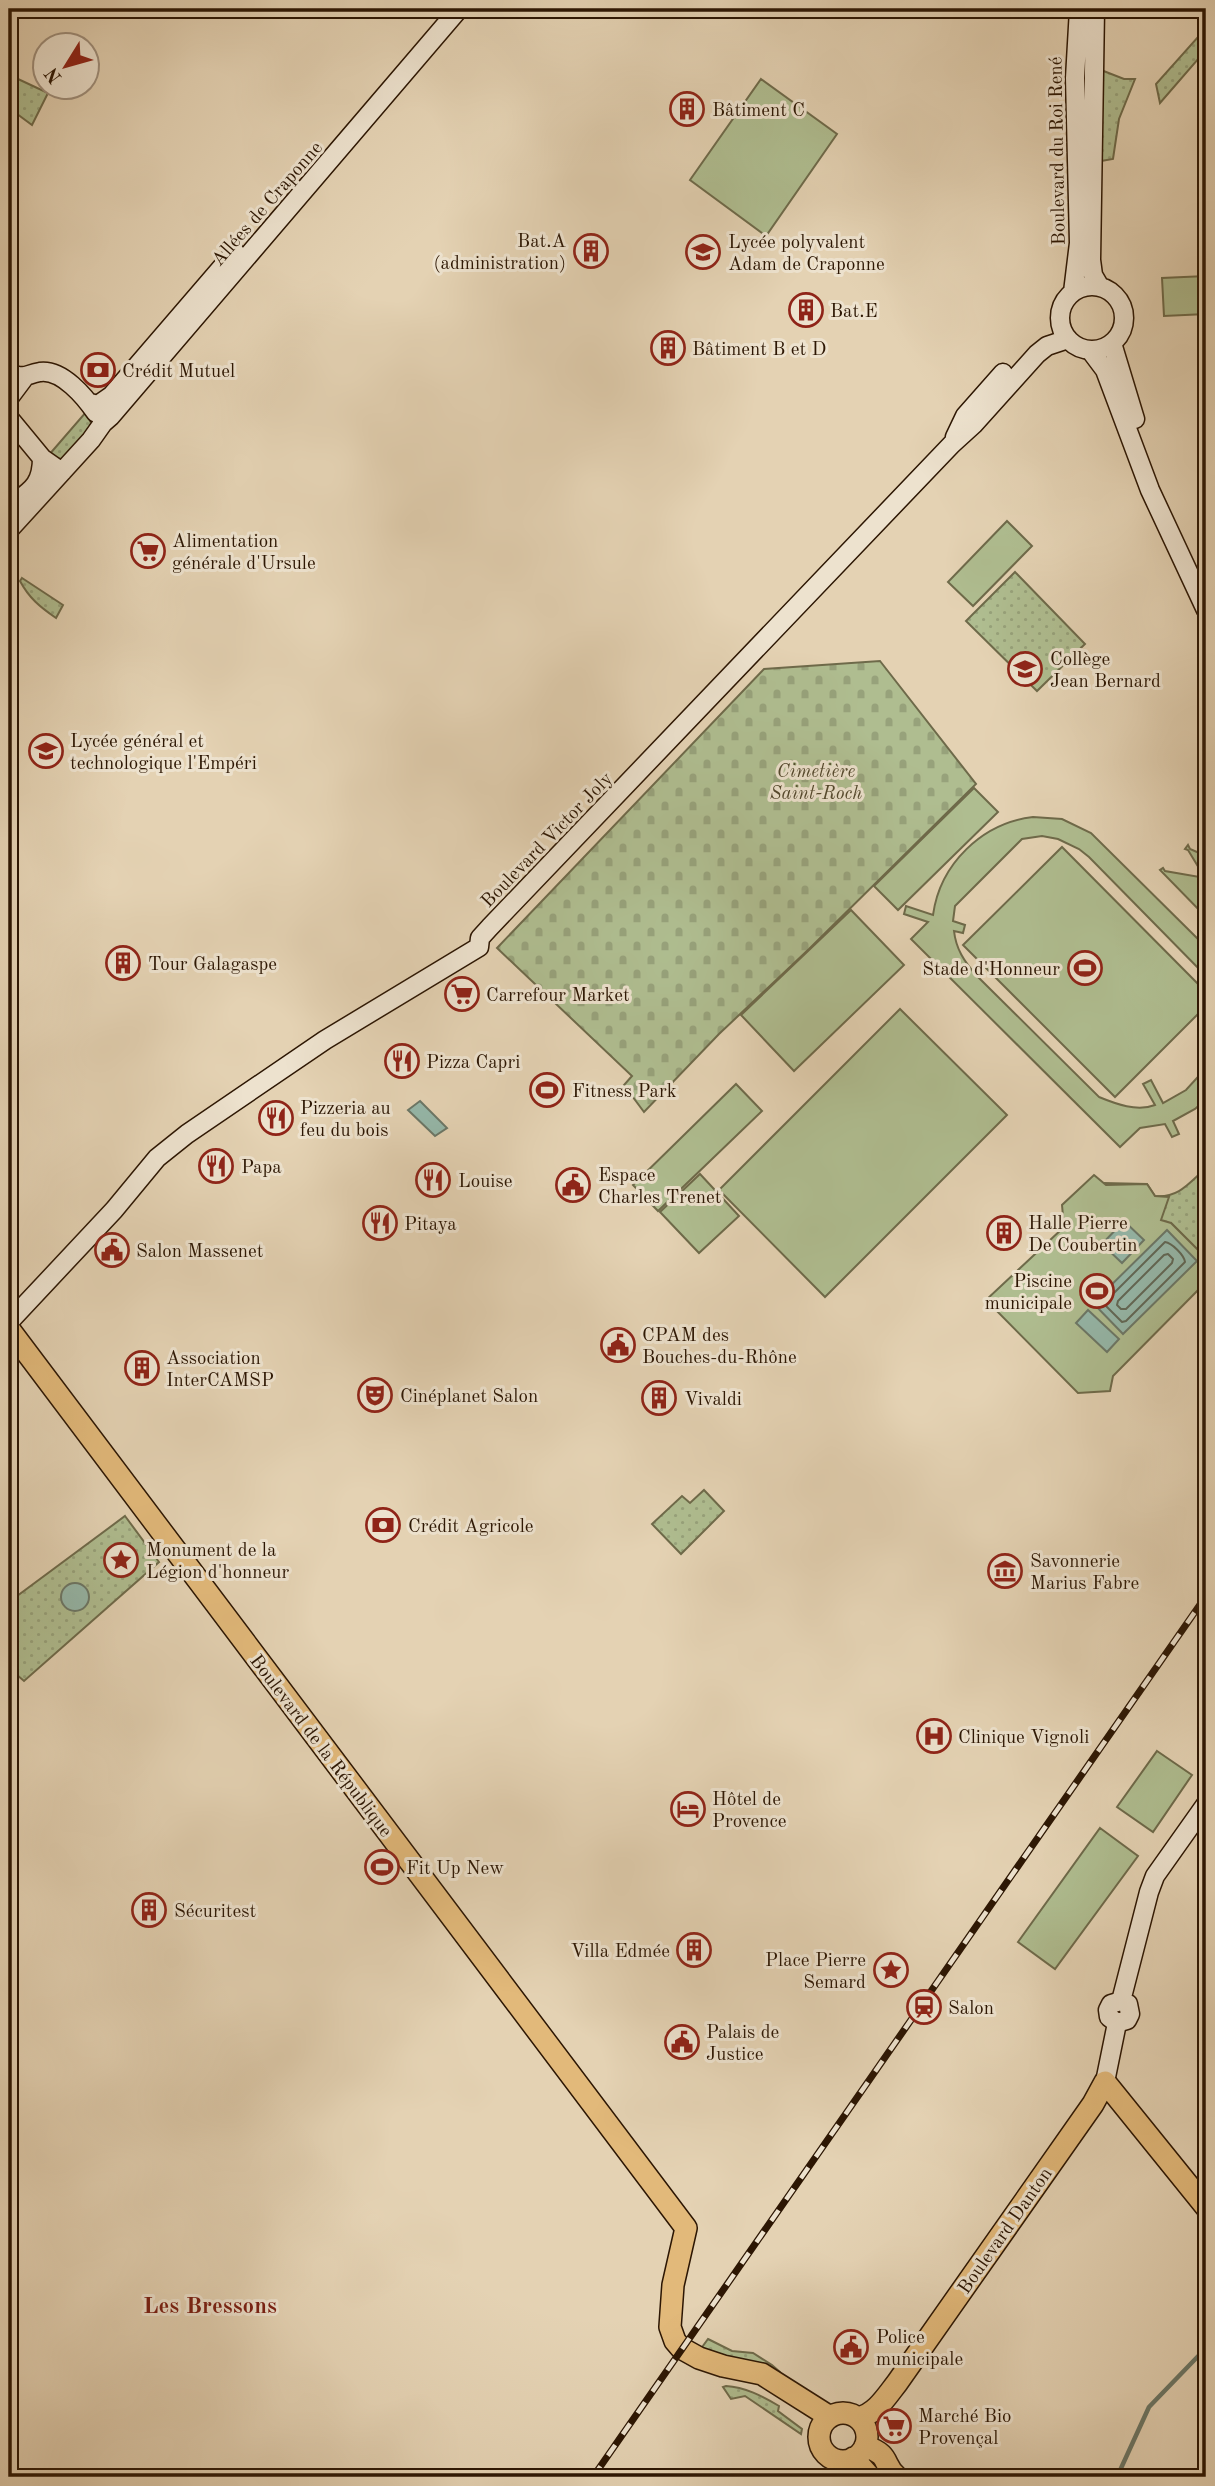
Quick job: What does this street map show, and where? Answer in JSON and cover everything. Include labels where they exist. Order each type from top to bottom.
[{"type":"main road","name":"Allées de Craponne","points":[[90,403],[98,405],[111,396],[445,9]]},
{"type":"main road","name":"Allées de Craponne","points":[[9,530],[96,434],[459,9]]},
{"type":"main road","name":"Boulevard du Roi René","points":[[1073,292],[1079,243],[1075,78],[1079,9]]},
{"type":"main road","name":"Boulevard du Roi René","points":[[1095,9],[1091,260],[1093,275],[1100,287]]},
{"type":"main road","points":[[1090,286],[1100,287],[1114,295],[1123,310],[1123,327],[1112,343],[1090,350],[1074,344],[1064,330],[1063,305],[1073,292],[1090,286]]},
{"type":"main road","name":"Boulevard Victor Joly","points":[[9,1322],[157,1158],[187,1134],[325,1040],[479,947],[481,938],[490,927],[952,444],[965,416],[1029,346],[1064,330]]},
{"type":"main road","points":[[1112,343],[1146,452],[1206,582]]},
{"type":"main road","points":[[1090,350],[1105,370],[1150,490],[1206,610]]},
{"type":"main road","points":[[9,398],[16,376],[52,373],[90,403],[103,423]]},
{"type":"main road","points":[[9,416],[42,458],[62,471]]},
{"type":"main road","points":[[9,507],[37,484],[42,474],[42,458]]},
{"type":"main road","name":"Boulevard de la République","points":[[9,1329],[686,2228],[673,2285],[656,2317],[659,2341],[676,2363],[692,2370],[763,2386],[825,2423]]},
{"type":"main road","name":"Boulevard Danton","points":[[858,2418],[868,2416],[897,2383],[1093,2104],[1105,2082],[1117,2023],[1109,2017],[1108,2010],[1111,2004],[1121,2001],[1155,1876],[1206,1804]]},
{"type":"main road","points":[[1105,2082],[1206,2207]]},
{"type":"main road","points":[[870,2477],[859,2452],[866,2431],[858,2418],[849,2413],[839,2413],[825,2423],[820,2444],[830,2457],[837,2460],[859,2452],[877,2450],[887,2459],[892,2473],[897,2477]]},
{"type":"green space","points":[[1206,28],[1206,50],[1160,103],[1156,84]]},
{"type":"green space","points":[[1101,70],[1124,79],[1135,79],[1119,119],[1113,159],[1101,161]]},
{"type":"green space","points":[[18,79],[32,86],[32,102],[44,102],[32,125],[9,108],[9,89]]},
{"type":"green space","points":[[761,79],[837,134],[766,236],[690,180]]},
{"type":"green space","points":[[1206,276],[1206,314],[1164,316],[1162,278]]},
{"type":"green space","points":[[86,412],[91,423],[90,429],[62,459],[48,456]]},
{"type":"green space","points":[[1007,521],[1032,546],[973,606],[948,582]]},
{"type":"green space","points":[[1015,572],[1085,644],[1037,691],[966,621]]},
{"type":"green space","points":[[22,578],[63,605],[56,618],[31,597],[20,581]]},
{"type":"green space","name":"Cimetière Saint-Roch","points":[[880,661],[976,784],[719,1034],[644,1112],[624,1085],[632,1076],[497,948],[764,669]]},
{"type":"green space","points":[[974,788],[998,812],[898,910],[874,886]]},
{"type":"green space","points":[[1033,817],[1062,819],[1091,833],[1206,947],[1206,976],[1089,857],[1058,839],[1042,836],[1022,839],[955,906],[953,921],[965,925],[963,933],[954,931],[964,960],[1099,1097],[1134,1107],[1155,1105],[1143,1084],[1151,1080],[1163,1103],[1186,1090],[1206,1068],[1206,1099],[1195,1109],[1173,1121],[1179,1134],[1172,1137],[1165,1124],[1140,1128],[1120,1147],[911,939],[928,922],[904,914],[906,906],[933,915],[944,879],[967,849],[997,828]]},
{"type":"green space","points":[[1188,845],[1190,849],[1206,856],[1206,917],[1160,870],[1163,868],[1165,871],[1205,878],[1185,849]]},
{"type":"green space","name":"Stade d'Honneur","points":[[1062,847],[1206,992],[1206,1006],[1115,1097],[963,945]]},
{"type":"green space","points":[[851,910],[904,965],[794,1071],[741,1015]]},
{"type":"green space","points":[[900,1009],[1007,1115],[825,1297],[719,1190]]},
{"type":"green space","points":[[736,1084],[762,1111],[658,1211],[633,1185]]},
{"type":"green space","points":[[1206,1168],[1206,1249],[1201,1253],[1171,1223],[1038,1298],[1104,1183],[1147,1184],[1155,1196],[1171,1195]]},
{"type":"green space","points":[[700,1174],[739,1216],[699,1253],[660,1212]]},
{"type":"green space","name":"Piscine municipale","points":[[1094,1175],[1106,1185],[1147,1184],[1155,1196],[1169,1197],[1161,1220],[1171,1223],[1201,1253],[1206,1249],[1206,1282],[1113,1376],[1110,1391],[1078,1393],[986,1300],[1064,1227],[1062,1205]]},
{"type":"green space","points":[[704,1490],[724,1511],[681,1554],[652,1524],[682,1496],[690,1503]]},
{"type":"green space","points":[[125,1516],[159,1562],[24,1681],[9,1668],[9,1602]]},
{"type":"green space","points":[[1157,1751],[1192,1775],[1153,1832],[1117,1807]]},
{"type":"green space","points":[[1100,1828],[1138,1856],[1055,1969],[1018,1942]]},
{"type":"green space","points":[[708,2339],[732,2351],[753,2353],[772,2365],[781,2376],[700,2350]]},
{"type":"green space","points":[[723,2387],[740,2388],[779,2406],[778,2411],[802,2429],[801,2434],[745,2396],[731,2399]]},
{"type":"water","points":[[420,1101],[447,1128],[435,1136],[408,1110]]},
{"type":"water","points":[[1124,1221],[1144,1240],[1122,1263],[1102,1244]]},
{"type":"water","points":[[1167,1230],[1197,1261],[1123,1334],[1093,1303]]},
{"type":"water","points":[[1088,1310],[1119,1339],[1107,1352],[1076,1323]]},
{"type":"water","points":[[75,1583],[85,1587],[89,1597],[85,1607],[75,1611],[65,1607],[61,1597],[65,1587]]},
{"type":"waterway","points":[[1117,2477],[1149,2407],[1206,2348]]},
{"type":"railway","points":[[593,2477],[1206,1596]]},
{"type":"place","name":"Bâtiment C","points":[[687,109]]},
{"type":"place","name":"Bat.A (administration)","points":[[591,251]]},
{"type":"place","name":"Lycée polyvalent Adam de Craponne","points":[[703,252]]},
{"type":"place","name":"Bat.E","points":[[806,310]]},
{"type":"place","name":"Bâtiment B et D","points":[[668,348]]},
{"type":"place","name":"Crédit Mutuel","points":[[98,370]]},
{"type":"place","name":"Alimentation générale d'Ursule","points":[[148,551]]},
{"type":"place","name":"Collège Jean Bernard","points":[[1025,669]]},
{"type":"place","name":"Lycée général et technologique l'Empéri","points":[[46,751]]},
{"type":"place","name":"Tour Galagaspe","points":[[123,963]]},
{"type":"place","name":"Stade d'Honneur","points":[[1085,968]]},
{"type":"place","name":"Carrefour Market","points":[[462,994]]},
{"type":"place","name":"Pizza Capri","points":[[402,1061]]},
{"type":"place","name":"Fitness Park","points":[[547,1090]]},
{"type":"place","name":"Pizzeria au feu du bois","points":[[276,1118]]},
{"type":"place","name":"Papa","points":[[216,1166]]},
{"type":"place","name":"Louise","points":[[433,1180]]},
{"type":"place","name":"Espace Charles Trenet","points":[[573,1185]]},
{"type":"place","name":"Pitaya","points":[[380,1223]]},
{"type":"place","name":"Halle Pierre De Coubertin","points":[[1004,1233]]},
{"type":"place","name":"Salon Massenet","points":[[112,1250]]},
{"type":"place","name":"Piscine municipale","points":[[1097,1291]]},
{"type":"place","name":"CPAM des Bouches-du-Rhône","points":[[618,1345]]},
{"type":"place","name":"Association InterCAMSP","points":[[142,1368]]},
{"type":"place","name":"Cinéplanet Salon","points":[[375,1395]]},
{"type":"place","name":"Vivaldi","points":[[659,1398]]},
{"type":"place","name":"Crédit Agricole","points":[[383,1525]]},
{"type":"place","name":"Monument de la Légion d'honneur","points":[[121,1560]]},
{"type":"place","name":"Savonnerie Marius Fabre","points":[[1005,1571]]},
{"type":"place","name":"Clinique Vignoli","points":[[934,1736]]},
{"type":"place","name":"Hôtel de Provence","points":[[688,1809]]},
{"type":"place","name":"Fit Up New","points":[[382,1867]]},
{"type":"place","name":"Sécuritest","points":[[149,1910]]},
{"type":"place","name":"Villa Edmée","points":[[694,1950]]},
{"type":"place","name":"Place Pierre Semard","points":[[891,1970]]},
{"type":"place","name":"Salon","points":[[924,2007]]},
{"type":"place","name":"Palais de Justice","points":[[682,2042]]},
{"type":"place","name":"Police municipale","points":[[851,2347]]},
{"type":"place","name":"Marché Bio Provençal","points":[[894,2426]]},
{"type":"district","name":"Les Bressons","points":[[210,2305]]}]
